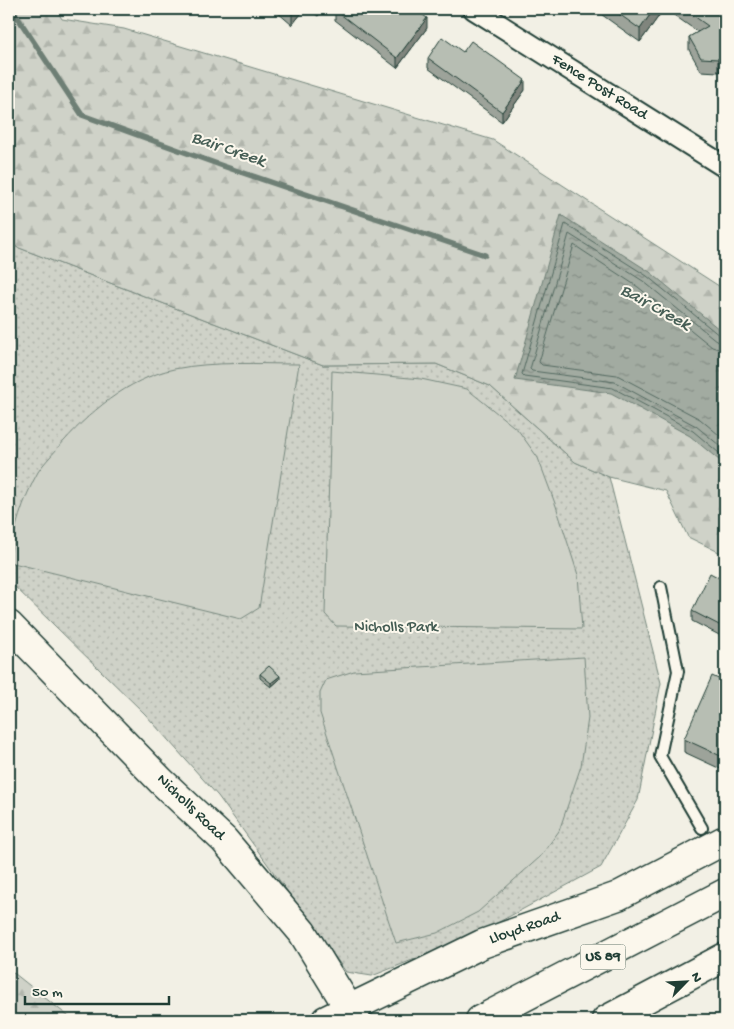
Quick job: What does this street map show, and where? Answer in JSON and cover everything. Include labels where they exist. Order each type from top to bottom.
[{"type":"main road","name":"Nicholls Road","points":[[9,625],[162,781],[224,840],[302,932],[353,1014]]},
{"type":"main road","name":"Lloyd Road","points":[[326,1020],[353,1014],[482,944],[618,896],[713,834]]},
{"type":"main road","name":"US 89","points":[[480,1020],[725,893]]},
{"type":"main road","points":[[606,1020],[725,957]]},
{"type":"street","name":"Fence Post Road","points":[[474,9],[725,167]]},
{"type":"lane","points":[[661,587],[678,671],[660,756],[713,834]]},
{"type":"green space","points":[[9,9],[56,9],[62,19],[124,29],[493,140],[725,290],[725,555],[688,537],[666,491],[609,477],[575,462],[490,386],[436,364],[323,365],[9,244]]},
{"type":"green space","name":"Nicholls Park","points":[[9,244],[323,365],[436,364],[490,386],[575,462],[609,477],[661,683],[638,800],[601,867],[473,936],[372,976],[346,972],[218,796],[145,714],[9,581]]},
{"type":"green space","points":[[252,363],[299,364],[259,608],[241,619],[9,562],[19,516],[38,472],[82,423],[124,389],[157,374],[189,366]]},
{"type":"green space","points":[[332,371],[421,379],[467,389],[518,430],[538,458],[556,506],[578,575],[582,629],[336,626],[325,614]]},
{"type":"green space","points":[[584,657],[588,718],[581,766],[559,831],[540,857],[478,912],[437,933],[396,943],[320,713],[320,693],[326,680],[354,671]]},
{"type":"green space","points":[[9,968],[10,970],[73,1020],[9,1020]]},
{"type":"water","points":[[561,215],[650,272],[725,334],[725,465],[690,436],[611,393],[515,380]]},
{"type":"building","points":[[285,9],[297,9],[292,14]]},
{"type":"building","points":[[336,9],[415,9],[427,18],[397,58]]},
{"type":"building","points":[[612,9],[654,9],[640,29]]},
{"type":"building","points":[[684,9],[725,9],[725,55],[718,59],[701,58],[689,37],[708,26]]},
{"type":"building","points":[[442,37],[463,52],[471,41],[525,80],[502,112],[428,58]]},
{"type":"building","points":[[710,573],[725,581],[725,628],[692,611]]},
{"type":"building","points":[[269,666],[280,676],[271,683],[260,674]]},
{"type":"building","points":[[712,676],[725,682],[725,758],[684,739]]},
{"type":"waterway","name":"Bair Creek","points":[[12,9],[82,115],[223,166],[485,255]]}]
